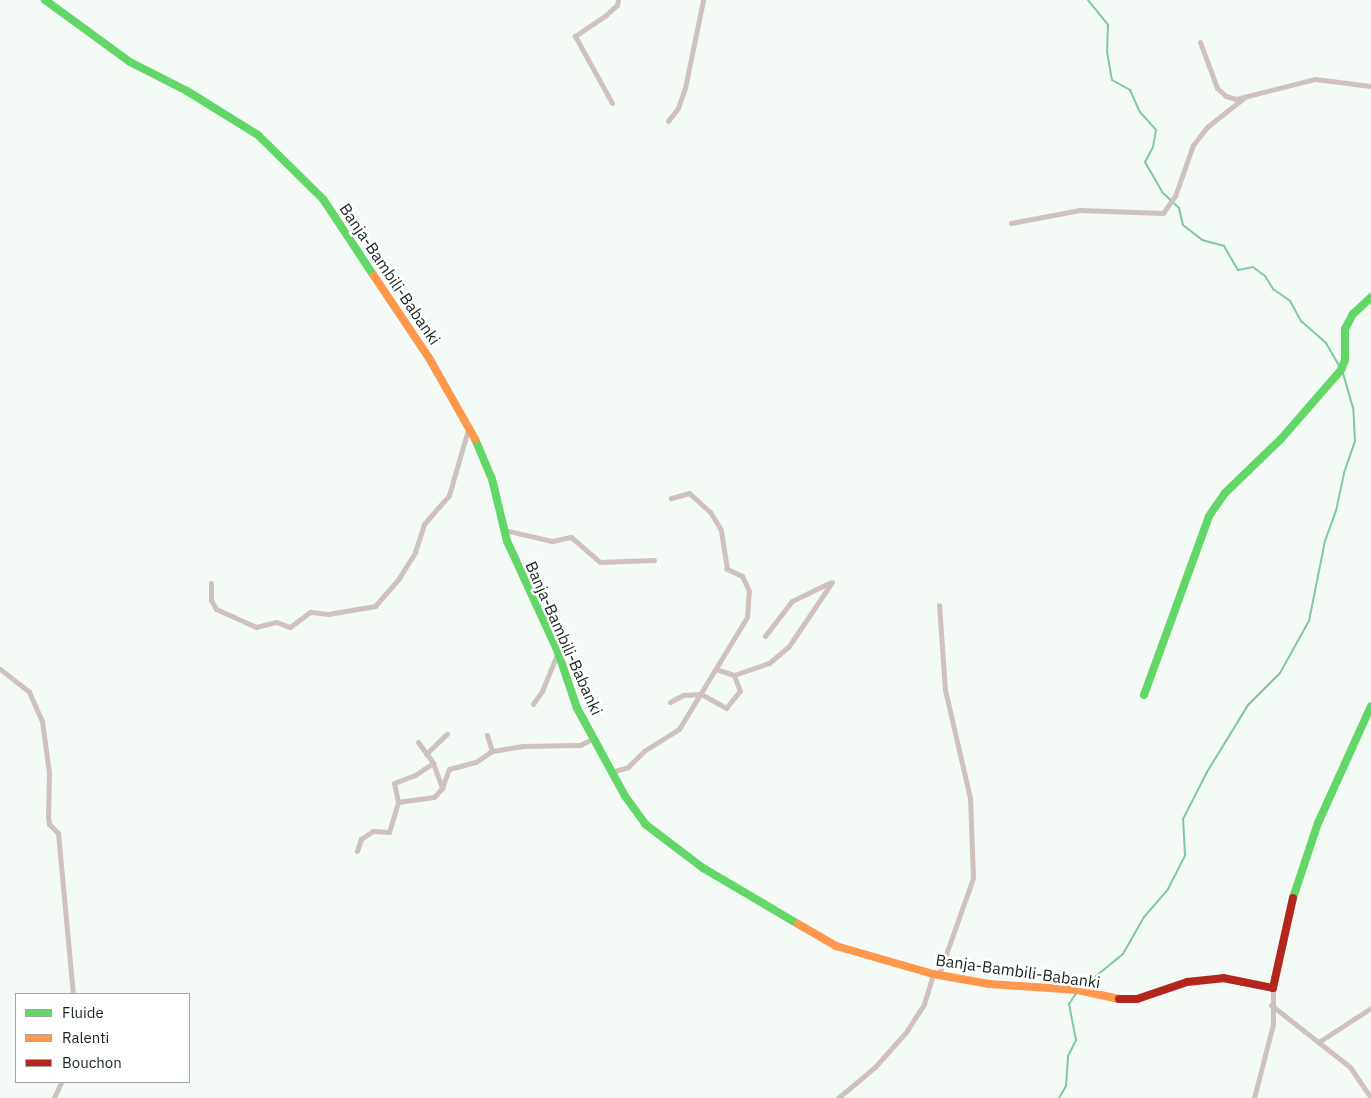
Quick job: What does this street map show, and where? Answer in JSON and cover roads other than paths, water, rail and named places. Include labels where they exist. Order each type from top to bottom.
[{"type":"street","name":"Banja-Bambili-Babanki","points":[[45,0],[130,62],[187,91],[258,135],[323,199],[376,276],[469,426],[492,479],[504,530],[558,652],[577,708],[611,772],[645,824],[703,868],[836,946],[936,974],[988,984],[1078,990],[1112,998],[1137,999],[1187,982],[1223,978],[1273,988]]},
{"type":"street","points":[[612,102],[575,36],[605,16],[617,5],[618,0]]},
{"type":"street","points":[[668,121],[678,108],[685,88],[703,0]]},
{"type":"street","points":[[1200,42],[1217,88],[1226,96],[1245,98],[1315,79],[1371,86]]},
{"type":"street","points":[[1011,223],[1080,210],[1163,213],[1175,196],[1193,145],[1207,128],[1245,98]]},
{"type":"street","points":[[1144,695],[1209,516],[1225,493],[1281,440],[1340,370],[1345,360],[1345,329],[1352,314],[1371,297]]},
{"type":"street","points":[[211,583],[212,600],[216,609],[256,627],[276,622],[290,627],[310,612],[328,614],[375,606],[411,559],[424,524],[449,495],[469,426]]},
{"type":"street","points":[[611,772],[628,767],[644,751],[679,729],[747,617],[749,591],[742,576],[727,569],[721,530],[710,512],[689,493],[671,498]]},
{"type":"street","points":[[504,530],[552,541],[571,537],[600,562],[654,560]]},
{"type":"street","points":[[716,669],[734,675],[769,663],[789,646],[832,582],[792,602],[765,636]]},
{"type":"street","points":[[838,1098],[875,1067],[906,1032],[924,1004],[973,878],[970,798],[946,690],[939,605]]},
{"type":"street","points":[[533,704],[542,691],[558,652]]},
{"type":"street","points":[[0,669],[29,692],[42,721],[49,773],[48,817],[49,824],[58,833],[73,993]]},
{"type":"street","points":[[670,702],[683,695],[701,694],[726,708],[740,690],[734,675]]},
{"type":"street","points":[[1254,1098],[1274,1024],[1271,1004],[1273,988],[1305,860],[1371,706]]},
{"type":"street","points":[[426,754],[447,734]]},
{"type":"street","points":[[488,735],[492,751]]},
{"type":"street","points":[[398,802],[434,797],[442,788],[449,769],[476,762],[492,751],[522,746],[580,745],[594,738]]},
{"type":"street","points":[[418,742],[433,763],[442,788]]},
{"type":"street","points":[[357,851],[361,839],[373,831],[389,832],[398,802],[394,783],[415,776],[433,763]]},
{"type":"street","points":[[1271,1004],[1320,1041],[1350,1067],[1371,1098]]},
{"type":"street","points":[[1320,1041],[1371,1008]]},
{"type":"street","points":[[54,1098],[61,1083]]},
{"type":"waterway","points":[[1088,0],[1108,25],[1107,52],[1112,80],[1130,90],[1140,112],[1156,130],[1153,147],[1145,162],[1162,192],[1179,208],[1183,225],[1202,240],[1224,246],[1238,270],[1253,267],[1265,276],[1273,289],[1290,301],[1301,321],[1326,343],[1340,367]]},
{"type":"waterway","points":[[1080,989],[1123,954],[1144,917],[1168,889],[1185,855],[1183,819],[1207,772],[1248,705],[1280,673],[1309,621],[1325,541],[1336,511],[1344,473],[1355,441],[1353,408],[1343,373]]},
{"type":"waterway","points":[[1059,1098],[1066,1086],[1068,1056],[1076,1040],[1069,1004],[1077,992]]}]
